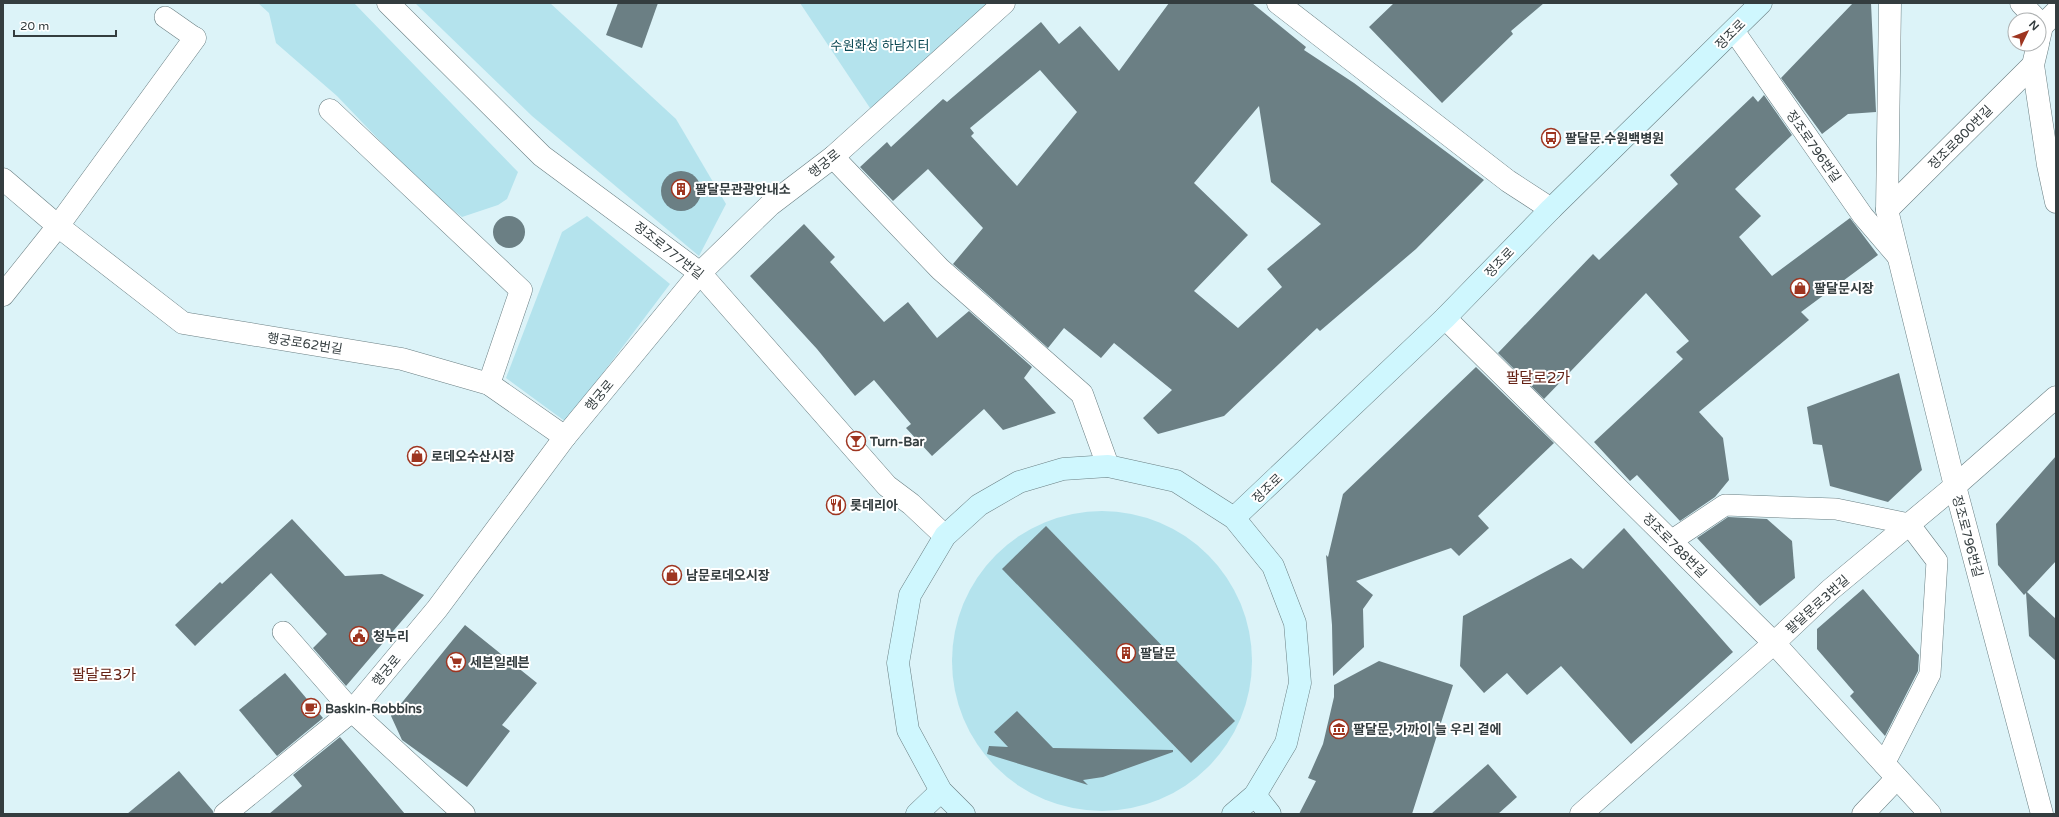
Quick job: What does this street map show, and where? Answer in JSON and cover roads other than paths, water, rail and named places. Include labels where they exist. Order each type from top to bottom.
[{"type":"street","name":"정조로777번길","points":[[388,3],[542,156],[700,272],[887,486],[911,504],[945,536]]},
{"type":"street","name":"행궁로","points":[[225,814],[352,711],[437,609],[565,436],[700,272],[770,205],[833,157],[1004,3]]},
{"type":"street","points":[[1278,3],[1508,181],[1550,209]]},
{"type":"street","name":"정조로","points":[[1234,518],[1444,318],[1550,209],[1761,3]]},
{"type":"street","points":[[1888,210],[1890,3]]},
{"type":"street","points":[[2021,3],[2029,12]]},
{"type":"street","points":[[3,295],[58,226],[195,38]]},
{"type":"street","points":[[2037,52],[2033,65],[2048,165],[2056,202]]},
{"type":"street","name":"정조로800번길","points":[[1888,210],[2033,65]]},
{"type":"street","points":[[330,110],[521,290],[489,384]]},
{"type":"street","points":[[833,157],[940,270],[1082,394],[1108,466]]},
{"type":"street","name":"행궁로62번길","points":[[3,179],[58,226],[183,323],[402,359],[489,384],[565,436]]},
{"type":"street","name":"정조로796번길","points":[[1888,210],[1955,486],[2042,814]]},
{"type":"street","name":"정조로788번길","points":[[1444,318],[1774,643],[1930,814]]},
{"type":"street","name":"팔달문로3번길","points":[[1581,814],[1774,643],[1830,590],[1955,486],[2056,397]]},
{"type":"street","points":[[964,814],[941,791],[908,730],[898,663],[910,595],[945,536],[979,505],[1018,482],[1063,469],[1108,466],[1176,481],[1234,518],[1273,566],[1295,623],[1300,684],[1286,743],[1255,795],[1233,814]]},
{"type":"street","points":[[352,711],[464,814]]},
{"type":"street","points":[[1863,814],[1891,771]]},
{"type":"street","points":[[917,814],[941,791]]},
{"type":"street","points":[[1255,795],[1270,814]]},
{"type":"lane","points":[[165,17],[195,38]]},
{"type":"lane","name":"정조로796번길","points":[[1734,31],[1863,216],[1899,258]]},
{"type":"lane","points":[[1671,541],[1725,505],[1836,509],[1909,524],[1937,562],[1930,674],[1891,771]]},
{"type":"lane","points":[[283,632],[352,711]]},
{"type":"place","name":"팔달문.수원백병원","points":[[1551,138]]},
{"type":"place","name":"팔달문관광안내소","points":[[681,189]]},
{"type":"place","name":"팔달문시장","points":[[1800,288]]},
{"type":"place","name":"Turn-Bar","points":[[856,441]]},
{"type":"place","name":"로데오수산시장","points":[[417,456]]},
{"type":"place","name":"롯데리아","points":[[836,505]]},
{"type":"place","name":"남문로데오시장","points":[[672,575]]},
{"type":"place","name":"청누리","points":[[359,636]]},
{"type":"place","name":"팔달문","points":[[1126,653]]},
{"type":"place","name":"세븐일레븐","points":[[456,662]]},
{"type":"place","name":"Baskin-Robbins","points":[[311,708]]},
{"type":"place","name":"팔달문, 가까이 늘 우리 곁에","points":[[1339,729]]},
{"type":"district","name":"팔달로2가","points":[[1538,378]]},
{"type":"district","name":"팔달로3가","points":[[104,675]]},
{"type":"park label","name":"수원화성 하남지터","points":[[880,45]]}]
